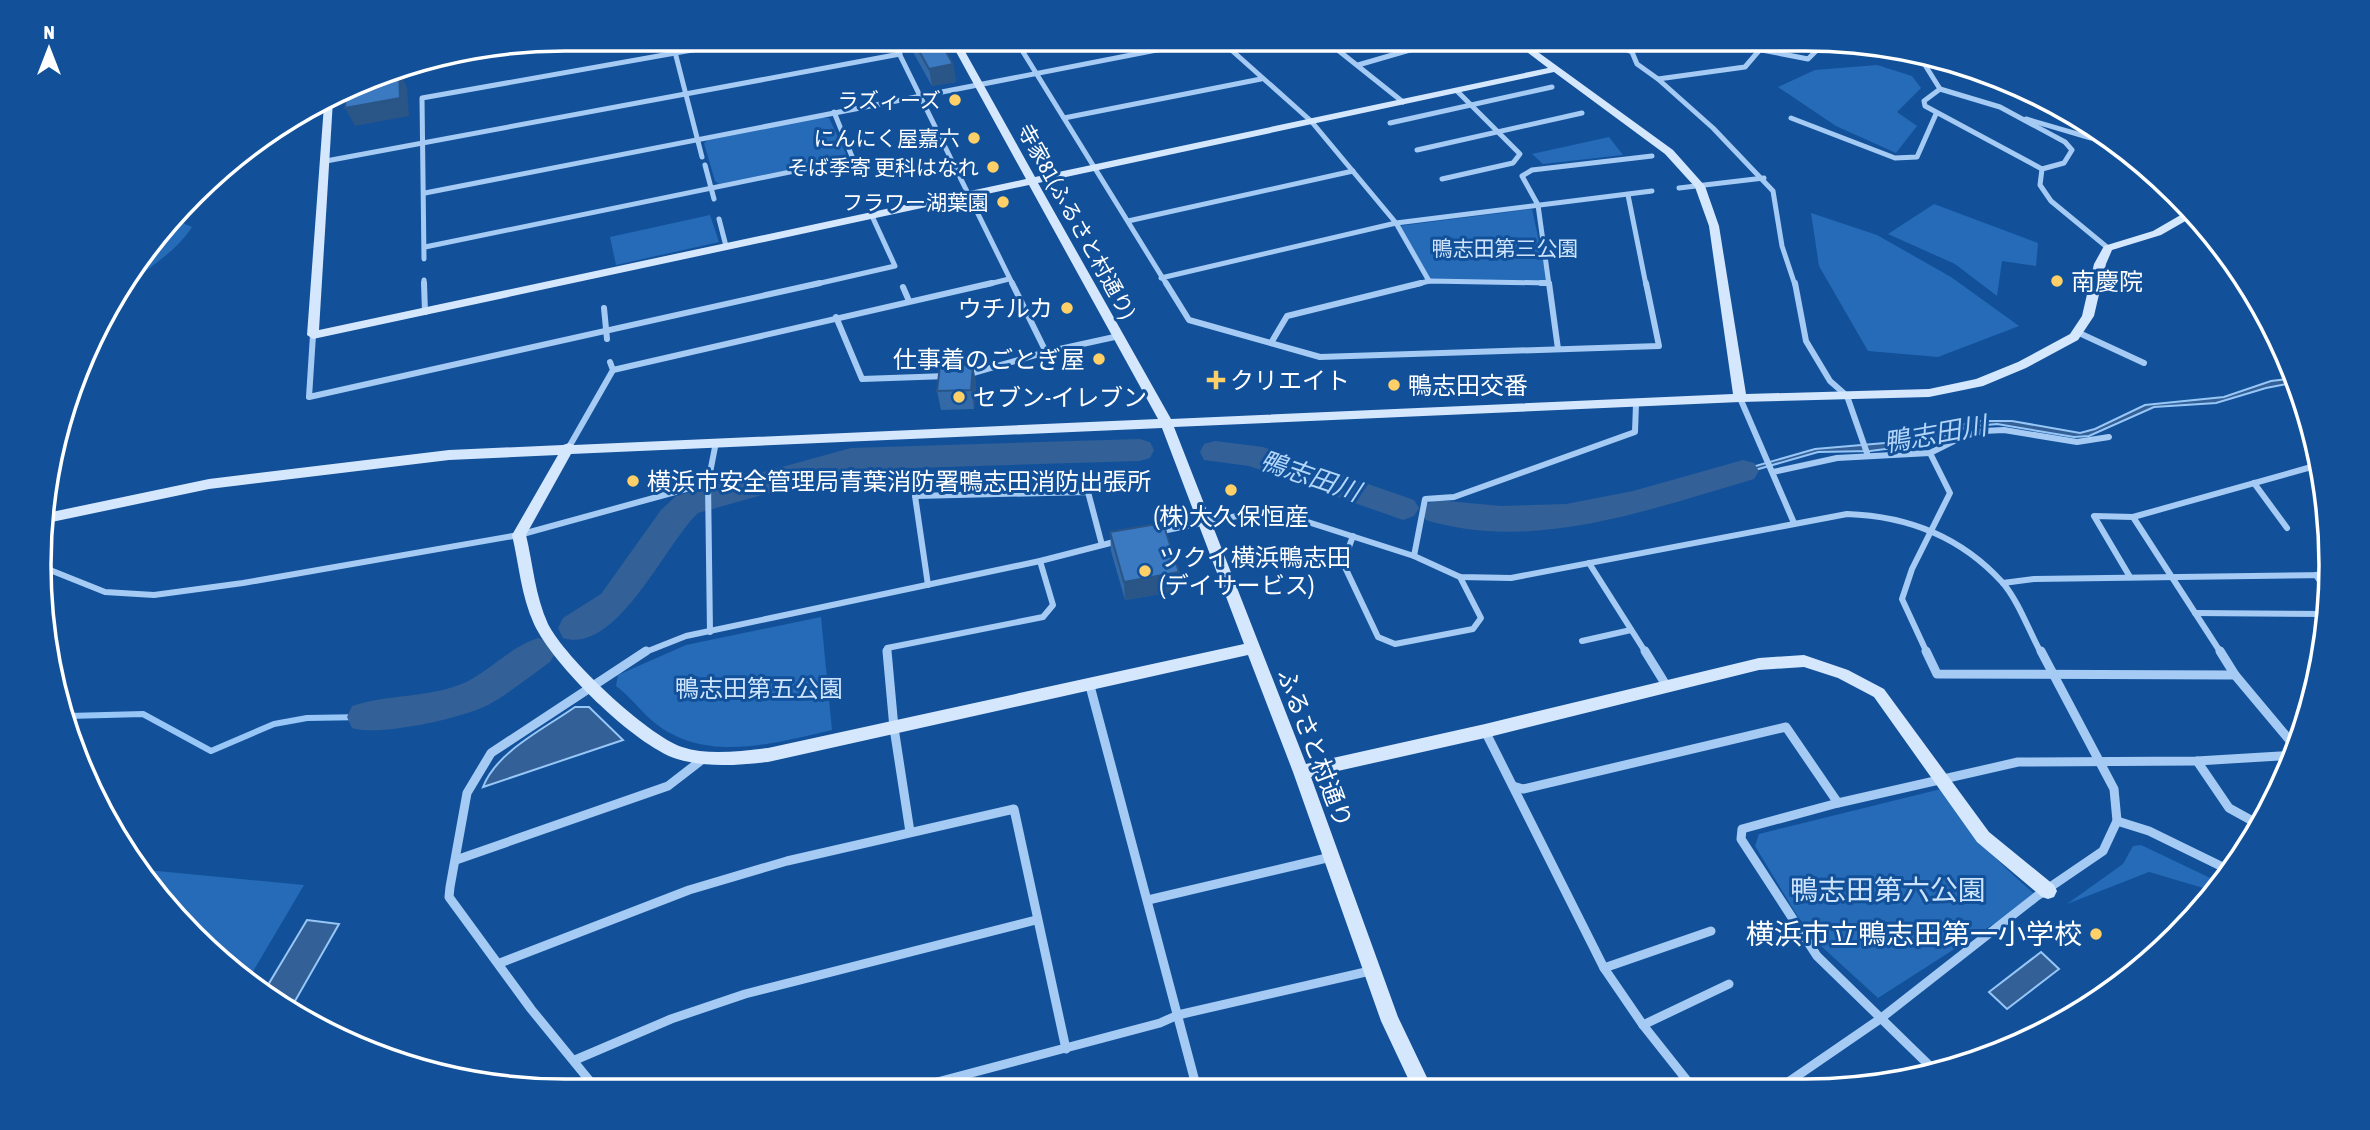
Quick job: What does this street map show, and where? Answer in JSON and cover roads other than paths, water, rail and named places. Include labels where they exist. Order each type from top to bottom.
[{"type":"street","points":[[424,259],[422,98],[681,51]]},
{"type":"street","points":[[898,51],[1046,352]]},
{"type":"street","name":"寺家81(ふるさと村通り)","points":[[960,51],[1166,422]]},
{"type":"street","points":[[1022,51],[1189,320],[1320,357],[1659,346],[1628,195]]},
{"type":"street","points":[[425,193],[1149,51]]},
{"type":"street","points":[[1232,51],[1311,121],[1396,223],[1429,281]]},
{"type":"street","points":[[1340,51],[1404,102]]},
{"type":"street","points":[[1358,65],[1406,51]]},
{"type":"street","points":[[1533,51],[1669,152],[1700,186],[1714,226],[1740,398],[1794,523]]},
{"type":"street","points":[[1630,51],[1637,64],[1658,79],[1763,178],[1773,191],[1782,246],[1794,279],[1806,341],[1830,381],[1847,396],[1868,455]]},
{"type":"street","points":[[1658,79],[1718,73],[1745,67],[1761,51]]},
{"type":"street","points":[[1768,51],[1808,58],[1816,51]]},
{"type":"street","points":[[675,52],[702,157]]},
{"type":"street","points":[[326,161],[900,54]]},
{"type":"street","points":[[1925,65],[1940,89],[2000,107],[2065,142],[2072,150],[2069,159],[2060,166],[2042,169],[1936,114],[1925,106],[1924,101],[1940,89]]},
{"type":"street","points":[[313,335],[1557,69]]},
{"type":"street","points":[[1063,118],[1261,79]]},
{"type":"street","points":[[1390,123],[1552,87]]},
{"type":"street","points":[[1442,179],[1513,163],[1520,154],[1457,90]]},
{"type":"street","points":[[329,109],[309,397],[607,335],[897,270],[872,216]]},
{"type":"street","points":[[425,247],[853,159],[834,112]]},
{"type":"street","points":[[1416,150],[1582,113]]},
{"type":"street","points":[[1791,118],[1895,158],[1913,159],[1917,157],[1936,114]]},
{"type":"street","points":[[2019,117],[2092,138]]},
{"type":"street","points":[[1558,349],[1538,205],[1522,176],[1532,170],[1652,156]]},
{"type":"street","points":[[705,165],[714,199]]},
{"type":"street","points":[[2042,169],[2040,185],[2051,201],[2108,247]]},
{"type":"street","points":[[1128,221],[1353,171]]},
{"type":"street","points":[[1679,188],[1763,178]]},
{"type":"street","points":[[1161,278],[1396,223],[1651,191]]},
{"type":"street","points":[[53,517],[209,484],[285,473],[389,460],[569,447],[1740,398],[1929,393],[1979,383],[2022,365],[2074,337],[2088,316],[2100,264],[2108,247],[2157,233],[2184,217]]},
{"type":"street","points":[[719,219],[726,246]]},
{"type":"street","points":[[1009,279],[614,370],[519,535],[545,632],[591,684],[659,744],[704,758],[768,755],[1090,686],[1252,648]]},
{"type":"street","points":[[424,280],[425,312]]},
{"type":"street","points":[[1271,343],[1287,316],[1429,281],[1548,283]]},
{"type":"street","points":[[903,286],[909,301]]},
{"type":"street","points":[[604,308],[607,335]]},
{"type":"street","points":[[836,317],[862,379],[951,376]]},
{"type":"street","points":[[2077,332],[2144,363]]},
{"type":"street","points":[[963,376],[1046,352],[1119,336]]},
{"type":"street","points":[[610,362],[614,370]]},
{"type":"street","points":[[1414,556],[1425,499],[1454,497],[1634,432],[1636,404]]},
{"type":"street","name":"ふるさと村通り","points":[[1166,422],[1301,772],[1390,1021],[1419,1079]]},
{"type":"street","points":[[1773,472],[1837,458],[1930,453],[1964,436],[1983,431],[2004,430],[2077,442],[2109,438]]},
{"type":"street","points":[[710,632],[708,483],[716,442]]},
{"type":"street","points":[[1930,453],[1950,494],[1912,569],[1902,599],[1937,674],[2054,677],[2235,675]]},
{"type":"street","points":[[2130,578],[2094,516],[2133,517],[2309,468]]},
{"type":"street","points":[[51,570],[105,592],[154,595],[243,583],[519,535],[708,483]]},
{"type":"street","points":[[2254,483],[2287,528]]},
{"type":"street","points":[[928,585],[915,496],[1088,492],[1102,545]]},
{"type":"street","points":[[1140,536],[1205,521],[1265,513],[1286,515],[1414,556],[1460,577],[1511,578],[1847,514],[1869,515],[1934,530],[1956,543],[2003,583],[2101,761],[2113,789],[2117,821],[2103,851],[2037,896],[1880,1019],[1793,1079]]},
{"type":"street","points":[[2133,517],[2235,675],[2289,739]]},
{"type":"street","points":[[1353,536],[1343,563],[1378,637],[1395,644],[1473,629],[1481,618],[1460,577]]},
{"type":"street","points":[[589,1079],[531,1009],[500,963],[449,897],[449,878],[456,860],[461,810],[473,774],[491,753],[591,684],[644,652],[686,636],[1040,561],[1128,539]]},
{"type":"street","points":[[910,832],[894,728],[887,648],[1043,617],[1053,605],[1040,561]]},
{"type":"street","points":[[1589,563],[1666,685]]},
{"type":"street","points":[[2003,583],[2173,576],[2316,575],[2319,579]]},
{"type":"street","points":[[2195,613],[2317,614]]},
{"type":"street","points":[[1582,641],[1631,630]]},
{"type":"street","points":[[1301,772],[1485,731],[1666,685],[1770,663],[1804,661],[1843,674],[1878,693],[1983,837],[2048,891]]},
{"type":"street","points":[[1090,686],[1194,1079]]},
{"type":"street","points":[[1513,786],[1523,789],[1786,727],[1839,803]]},
{"type":"street","points":[[1485,731],[1604,968],[1643,1025],[1686,1079]]},
{"type":"street","points":[[1928,1064],[1817,956],[1741,839],[1742,829],[1839,803],[2018,762],[2197,761],[2282,756]]},
{"type":"street","points":[[456,860],[668,786],[704,758]]},
{"type":"street","points":[[2197,761],[2229,808],[2251,820]]},
{"type":"street","points":[[500,963],[688,890],[787,861],[1014,809],[1066,1049]]},
{"type":"street","points":[[2117,821],[2149,831],[2222,866]]},
{"type":"street","points":[[1148,900],[1332,857]]},
{"type":"street","points":[[575,1060],[671,1019],[745,994],[1036,919]]},
{"type":"street","points":[[1604,968],[1710,931]]},
{"type":"street","points":[[950,1079],[1066,1049],[1178,1015],[1371,970]]},
{"type":"street","points":[[1643,1025],[1729,984]]},
{"type":"waterway","name":"鴨志田川","points":[[575,628],[613,603],[672,518],[687,504],[851,459],[1139,450]]},
{"type":"waterway","name":"鴨志田川","points":[[1215,452],[1252,455],[1403,508]]},
{"type":"waterway","name":"鴨志田川","points":[[1437,512],[1501,518],[1566,516],[1633,503],[1743,471]]},
{"type":"waterway","name":"鴨志田川","points":[[365,717],[412,711],[474,695],[538,652]]},
{"type":"waterway","points":[[74,716],[143,714],[211,751],[274,724],[307,718],[365,717]]},
{"type":"place","name":"ラズィーズ","points":[[955,100]]},
{"type":"place","name":"にんにく屋嘉六","points":[[974,138]]},
{"type":"place","name":"そば季寄 更科はなれ","points":[[993,167]]},
{"type":"place","name":"フラワー湖葉園","points":[[1003,202]]},
{"type":"place","name":"南慶院","points":[[2057,281]]},
{"type":"place","name":"ウチルカ","points":[[1067,308]]},
{"type":"place","name":"仕事着のごとぎ屋","points":[[1099,359]]},
{"type":"place","name":"クリエイト","points":[[1216,380]]},
{"type":"place","name":"鴨志田交番","points":[[1394,385]]},
{"type":"place","name":"セブン-イレブン","points":[[959,397]]},
{"type":"place","name":"横浜市安全管理局青葉消防署鴨志田消防出張所","points":[[633,481]]},
{"type":"place","name":"(株)大久保恒産","points":[[1231,490]]},
{"type":"place","name":"ツクイ横浜鴨志田 (デイサービス)","points":[[1145,571]]},
{"type":"place","name":"横浜市立鴨志田第一小学校","points":[[2096,934]]},
{"type":"park label","name":"鴨志田第三公園","points":[[1505,248]]},
{"type":"park label","name":"鴨志田第五公園","points":[[759,688]]},
{"type":"park label","name":"鴨志田第六公園","points":[[1888,890]]}]
